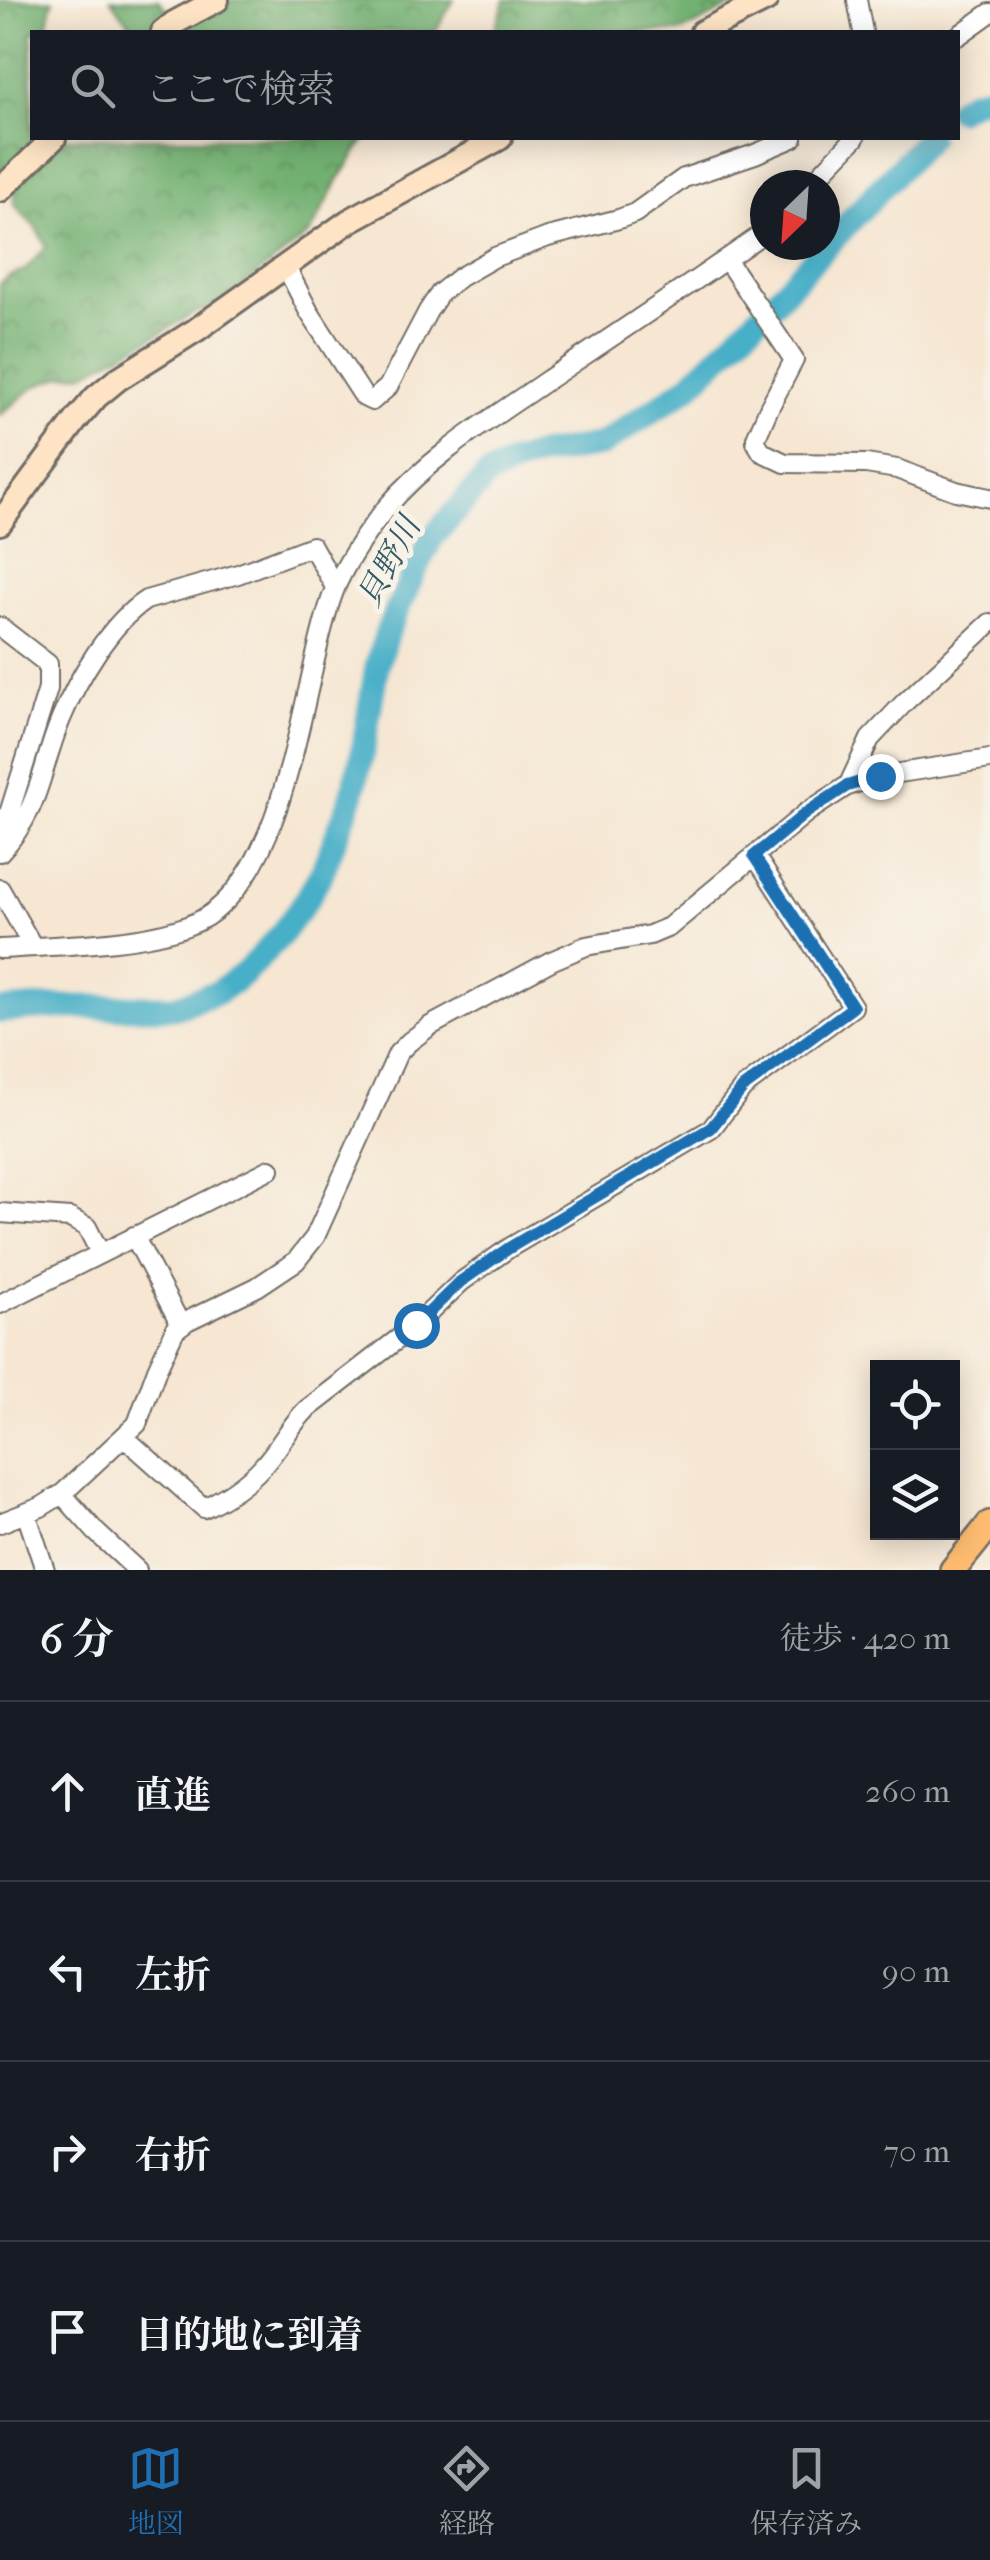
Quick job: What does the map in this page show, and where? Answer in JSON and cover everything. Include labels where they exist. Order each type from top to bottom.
[{"type":"main road","points":[[954,1570],[990,1524]]},
{"type":"street","points":[[165,30],[218,0]]},
{"type":"street","points":[[706,30],[766,0]]},
{"type":"street","points":[[858,0],[863,30]]},
{"type":"street","points":[[960,35],[990,13]]},
{"type":"street","points":[[0,190],[52,140]]},
{"type":"street","points":[[0,523],[76,419],[118,379],[196,330],[349,221],[496,140]]},
{"type":"street","points":[[285,265],[318,326],[364,397],[372,401],[388,387],[440,293],[460,277],[495,257],[548,237],[620,219],[684,178],[787,140]]},
{"type":"street","points":[[824,170],[853,140]]},
{"type":"street","points":[[0,950],[158,935],[190,926],[213,914],[249,873],[268,835],[335,588],[364,536],[390,504],[436,460],[750,244]]},
{"type":"street","points":[[728,262],[794,360],[756,438],[762,452],[784,462],[866,464],[896,469],[956,491],[990,498]]},
{"type":"street","points":[[0,852],[17,835],[36,797],[60,720],[87,670],[138,605],[312,546],[335,588]]},
{"type":"street","points":[[848,786],[870,739],[904,702],[990,624]]},
{"type":"street","points":[[0,627],[48,664],[49,674],[0,842]]},
{"type":"street","points":[[0,1523],[62,1494],[137,1424],[157,1370],[181,1325],[257,1286],[296,1260],[315,1237],[398,1053],[409,1042],[430,1026],[550,961],[586,946],[650,935],[669,927],[806,813],[848,786],[880,776],[990,759]]},
{"type":"street","points":[[124,1437],[204,1508],[230,1495],[256,1474],[306,1410],[416,1325],[460,1282],[509,1248],[711,1128],[743,1088],[853,1007],[754,856]]},
{"type":"street","points":[[0,889],[33,947]]},
{"type":"street","points":[[0,1304],[270,1169]]},
{"type":"street","points":[[0,1214],[70,1218],[87,1227],[100,1254]]},
{"type":"street","points":[[134,1236],[181,1325]]},
{"type":"street","points":[[62,1494],[136,1570]]},
{"type":"street","points":[[26,1513],[45,1570]]},
{"type":"green space","points":[[0,0],[53,0],[48,23],[52,30],[30,30],[30,140],[41,140],[0,181]]},
{"type":"green space","points":[[111,0],[158,0],[170,13],[150,29],[140,30]]},
{"type":"green space","points":[[232,0],[454,0],[436,30],[177,30]]},
{"type":"green space","points":[[505,0],[744,0],[686,30],[495,30]]},
{"type":"green space","points":[[62,140],[365,140],[310,234],[213,308],[194,313],[85,373],[35,386],[0,415],[0,284],[25,270],[46,247],[39,232],[14,204],[14,188]]},
{"type":"waterway","name":"貝野川","points":[[960,108],[990,96]]},
{"type":"waterway","name":"貝野川","points":[[0,1011],[174,1007],[218,992],[244,974],[279,937],[323,870],[352,796],[387,632],[432,538],[487,476],[540,455],[601,445],[688,387],[926,140]]},
{"type":"route","points":[[416,1325],[460,1282],[509,1248],[711,1128],[743,1088],[853,1007],[754,856],[806,813],[847,786],[880,776]]}]
